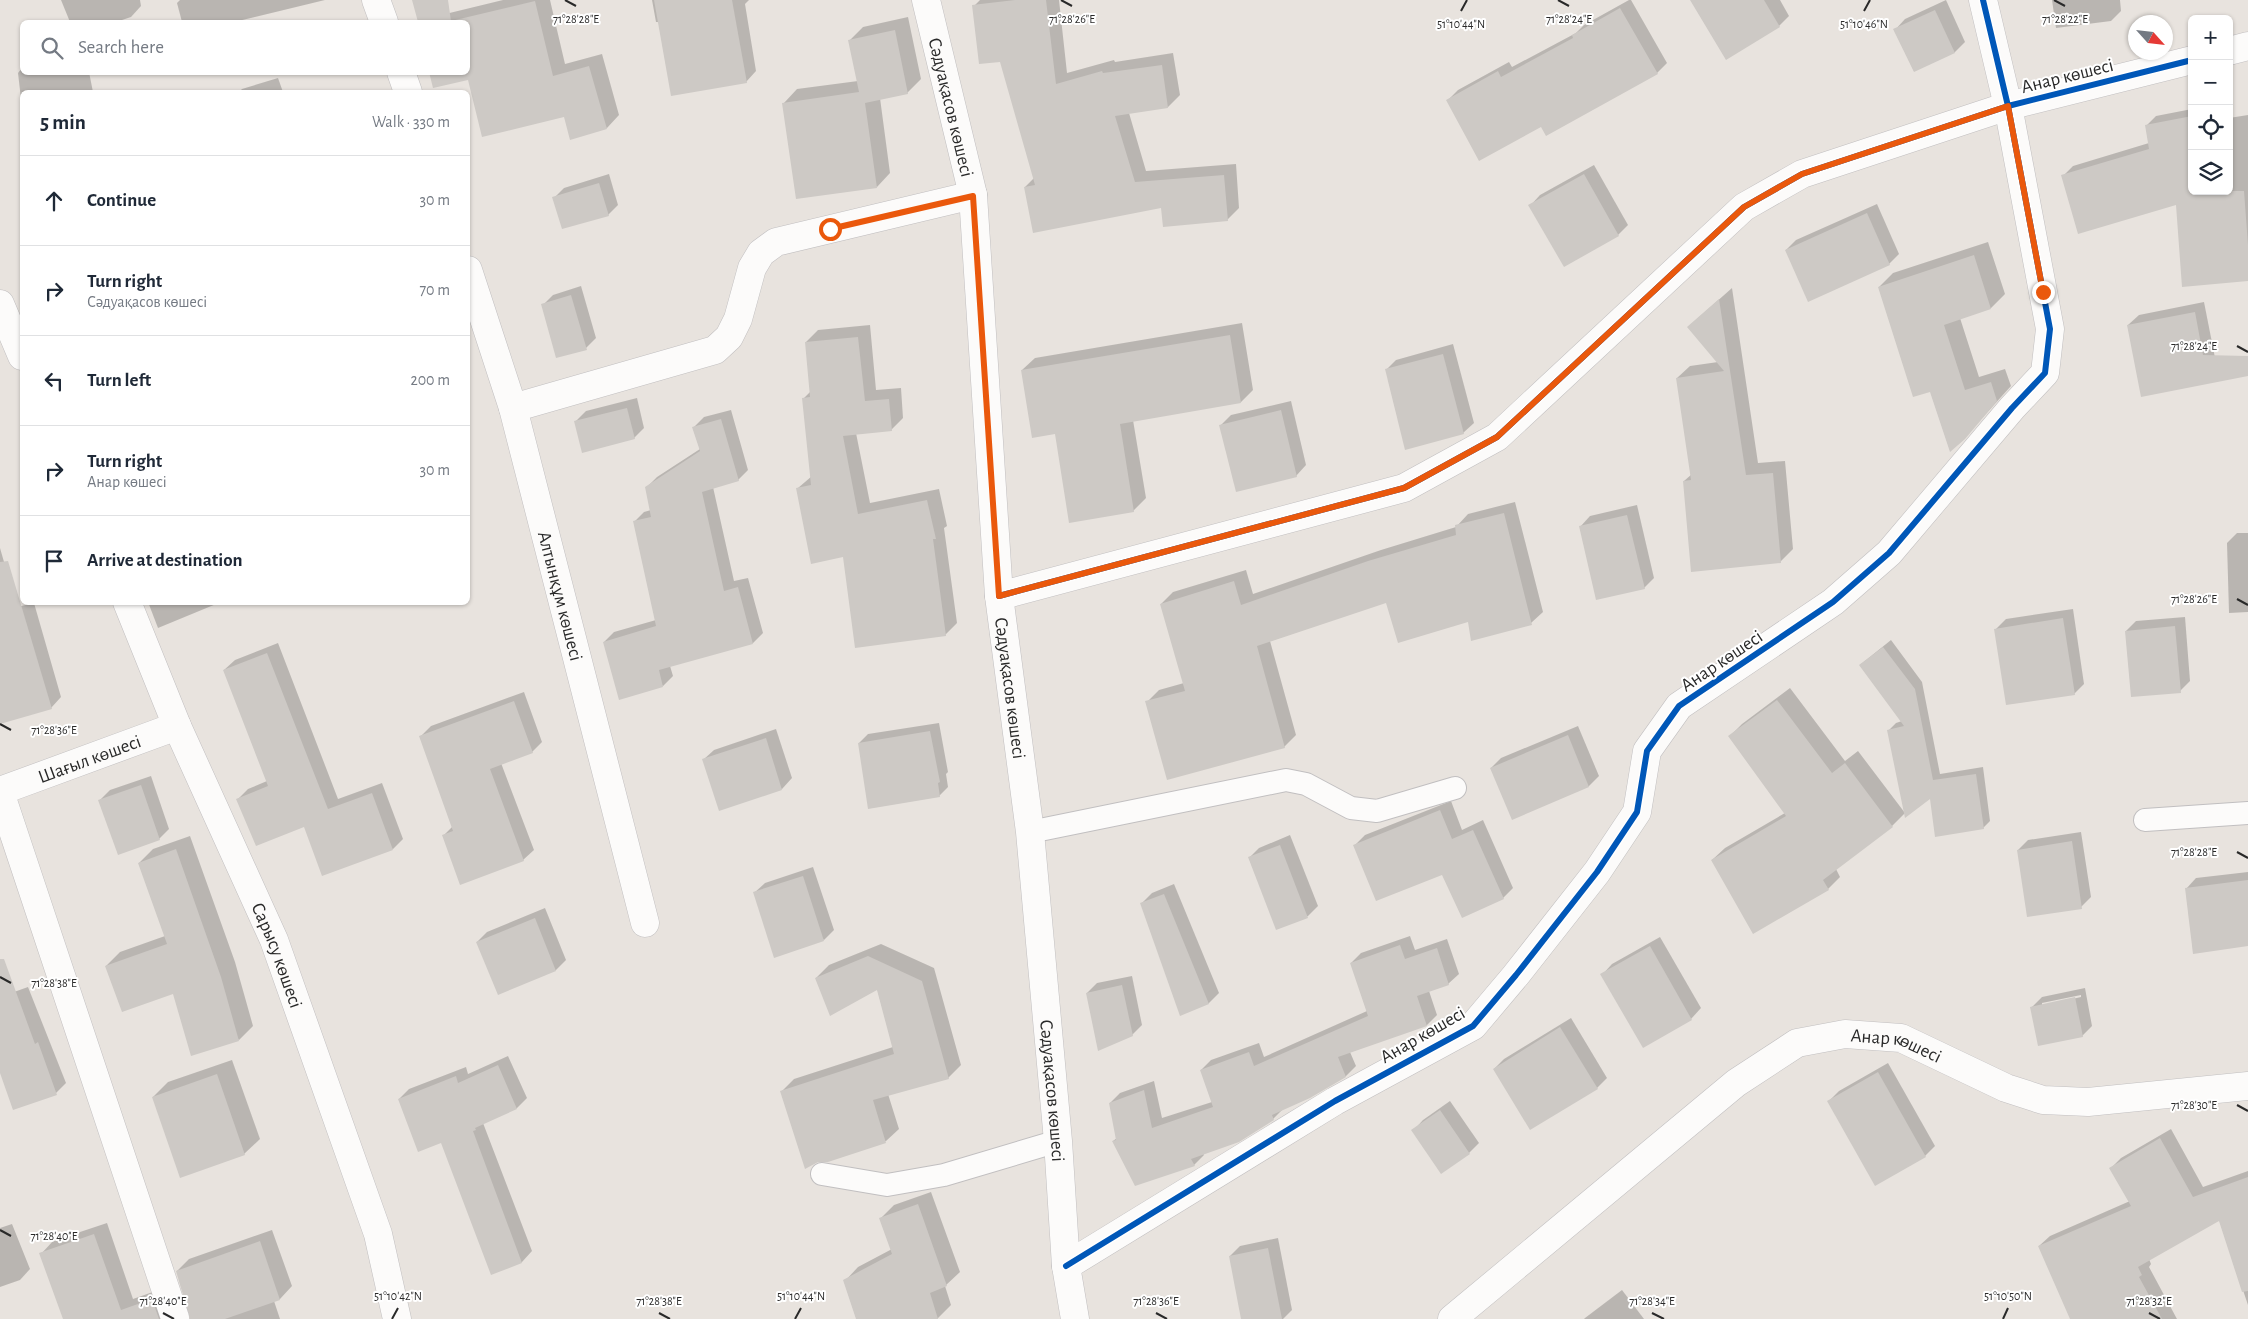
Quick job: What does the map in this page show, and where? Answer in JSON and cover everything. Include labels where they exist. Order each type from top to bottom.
[{"type":"street","points":[[376,0],[383,20]]},
{"type":"street","name":"Сәдуақасов көшесі","points":[[926,0],[973,196],[999,596],[1030,832],[1058,1141],[1066,1266],[1075,1319]]},
{"type":"street","name":"Анар көшесі","points":[[1066,1266],[1334,1101],[1473,1026],[1516,975],[1597,872],[1637,812],[1647,751],[1679,706],[1833,602],[1889,553],[2012,408],[2045,373],[2050,329],[2008,106],[1983,0]]},
{"type":"street","points":[[2233,50],[2248,46]]},
{"type":"street","name":"Анар көшесі","points":[[2008,106],[2188,61]]},
{"type":"street","points":[[402,75],[407,90]]},
{"type":"street","points":[[999,596],[1404,488],[1497,437],[1744,207],[1802,174],[2008,106]]},
{"type":"street","points":[[513,408],[716,350],[729,337],[738,319],[752,268],[761,253],[776,242],[973,196]]},
{"type":"street","name":"Алтынқұм көшесі","points":[[470,284],[513,408],[645,923]]},
{"type":"street","points":[[0,304],[20,351]]},
{"type":"street","name":"Сарысу көшесі","points":[[128,605],[177,726],[274,940],[378,1234],[397,1319]]},
{"type":"street","name":"Шағыл көшесі","points":[[0,791],[177,726]]},
{"type":"street","points":[[0,791],[175,1318]]},
{"type":"street","name":"Анар көшесі","points":[[1452,1319],[1736,1083],[1797,1042],[1845,1034],[1901,1038],[2006,1088],[2043,1100],[2088,1102],[2248,1086]]},
{"type":"lane","points":[[1030,832],[1286,780],[1306,784],[1351,808],[1377,811],[1455,788]]},
{"type":"lane","points":[[2146,820],[2248,814]]},
{"type":"lane","points":[[822,1174],[887,1185],[944,1175],[1058,1141]]},
{"type":"building","points":[[412,0],[448,0],[451,20],[417,20]]},
{"type":"building","points":[[654,0],[732,0],[747,83],[671,96]]},
{"type":"building","points":[[1015,0],[1046,0],[1056,84],[1102,71],[1103,73],[1162,65],[1168,108],[1115,116],[1135,182],[1224,175],[1228,221],[1163,227],[1161,208],[1033,233],[1024,187],[1035,185],[1000,62],[979,64],[972,5]]},
{"type":"building","points":[[1690,0],[1764,0],[1780,27],[1726,60]]},
{"type":"building","points":[[535,1],[553,76],[589,66],[607,129],[570,140],[564,117],[482,137],[468,80],[433,88],[430,75],[470,75],[470,20],[455,20]]},
{"type":"building","points":[[1620,8],[1658,74],[1546,136],[1541,127],[1479,161],[1446,100],[1498,71],[1501,77],[1573,38],[1572,35]]},
{"type":"building","points":[[1935,10],[1955,53],[1914,72],[1893,29]]},
{"type":"building","points":[[895,30],[908,94],[865,103],[877,188],[796,199],[782,103],[859,92],[848,40]]},
{"type":"building","points":[[2188,117],[2188,195],[2233,195],[2233,191],[2244,191],[2248,245],[2248,281],[2182,287],[2176,205],[2078,234],[2061,175],[2149,149],[2145,125]]},
{"type":"building","points":[[1584,174],[1619,236],[1564,267],[1528,205]]},
{"type":"building","points":[[599,183],[609,216],[562,229],[552,197]]},
{"type":"building","points":[[1867,213],[1890,265],[1808,302],[1785,250]]},
{"type":"building","points":[[1974,255],[1991,309],[1944,325],[1965,390],[1991,382],[1997,401],[1965,439],[1950,452],[1930,392],[1913,397],[1878,287]]},
{"type":"building","points":[[571,295],[587,350],[556,358],[541,304]]},
{"type":"building","points":[[1719,299],[1746,475],[1773,473],[1781,563],[1691,572],[1683,481],[1691,480],[1676,378],[1724,371],[1687,327]]},
{"type":"building","points":[[2195,312],[2203,355],[2248,356],[2248,376],[2141,397],[2127,325]]},
{"type":"building","points":[[1230,335],[1241,403],[1120,424],[1134,512],[1069,523],[1055,434],[1032,438],[1021,370]]},
{"type":"building","points":[[858,337],[865,401],[889,399],[892,431],[843,436],[858,514],[927,500],[936,539],[933,539],[946,636],[855,648],[843,557],[811,564],[796,488],[811,485],[802,398],[810,397],[805,342]]},
{"type":"building","points":[[1443,354],[1464,434],[1405,450],[1385,369]]},
{"type":"building","points":[[627,408],[635,439],[582,453],[574,421]]},
{"type":"building","points":[[1281,410],[1297,477],[1236,492],[1219,425]]},
{"type":"building","points":[[721,419],[739,481],[702,492],[724,591],[738,587],[753,644],[659,670],[663,687],[619,700],[603,642],[656,626],[633,521],[651,517],[645,487],[700,451],[692,427]]},
{"type":"building","points":[[1504,513],[1532,625],[1471,641],[1468,622],[1398,643],[1386,603],[1257,646],[1285,748],[1167,780],[1145,701],[1185,691],[1160,604],[1234,581],[1241,605],[1368,561],[1456,535],[1455,525]]},
{"type":"building","points":[[1627,515],[1645,589],[1596,600],[1579,526]]},
{"type":"building","points":[[8,561],[52,709],[0,724],[0,562]]},
{"type":"building","points":[[2063,618],[2075,695],[2006,705],[1994,629]]},
{"type":"building","points":[[2175,626],[2181,693],[2131,697],[2125,631]]},
{"type":"building","points":[[1883,647],[1915,689],[1933,780],[1976,774],[1984,829],[1935,837],[1930,799],[1905,818],[1887,730],[1904,726],[1859,665]]},
{"type":"building","points":[[267,653],[328,809],[372,793],[393,850],[322,876],[304,827],[256,846],[236,799],[268,786],[223,670]]},
{"type":"building","points":[[1777,700],[1832,773],[1845,763],[1893,827],[1823,880],[1829,890],[1753,934],[1711,860],[1786,816],[1728,736]]},
{"type":"building","points":[[514,701],[533,753],[490,769],[524,861],[460,885],[442,835],[453,831],[419,736]]},
{"type":"building","points":[[930,731],[940,782],[938,783],[940,797],[868,809],[858,743]]},
{"type":"building","points":[[1568,735],[1589,787],[1512,820],[1490,768]]},
{"type":"building","points":[[766,738],[782,790],[719,811],[702,759]]},
{"type":"building","points":[[141,785],[160,840],[118,855],[98,800]]},
{"type":"building","points":[[1440,810],[1452,839],[1473,830],[1504,899],[1462,918],[1442,875],[1376,901],[1353,845]]},
{"type":"building","points":[[2072,841],[2082,909],[2027,917],[2017,850]]},
{"type":"building","points":[[1280,845],[1308,918],[1276,930],[1248,857]]},
{"type":"building","points":[[176,849],[221,977],[239,1041],[191,1056],[173,994],[122,1012],[105,966],[167,944],[138,863]]},
{"type":"building","points":[[803,876],[824,941],[774,958],[753,892]]},
{"type":"building","points":[[2248,880],[2248,946],[2193,954],[2185,888]]},
{"type":"building","points":[[1164,894],[1209,1004],[1180,1016],[1140,903]]},
{"type":"building","points":[[535,918],[556,971],[498,995],[476,942]]},
{"type":"building","points":[[1400,945],[1405,959],[1437,948],[1449,985],[1417,996],[1427,1026],[1338,1057],[1346,1077],[1310,1098],[1272,1115],[1274,1120],[1239,1142],[1191,1159],[1195,1166],[1135,1186],[1112,1141],[1116,1140],[1109,1103],[1144,1090],[1152,1128],[1213,1107],[1200,1070],[1249,1052],[1254,1066],[1368,1016],[1350,963]]},
{"type":"building","points":[[1650,946],[1692,1020],[1643,1048],[1600,974]]},
{"type":"building","points":[[868,956],[922,981],[949,1079],[873,1100],[886,1143],[828,1162],[818,1162],[805,1169],[780,1091],[894,1054],[877,990],[830,1016],[815,978]]},
{"type":"building","points":[[0,959],[4,959],[35,1044],[38,1042],[57,1095],[13,1110],[0,1073]]},
{"type":"building","points":[[1122,985],[1133,1036],[1098,1051],[1086,993]]},
{"type":"building","points":[[2075,997],[2083,1037],[2038,1046],[2030,1007]]},
{"type":"building","points":[[1560,1027],[1598,1089],[1530,1130],[1493,1069]]},
{"type":"building","points":[[498,1065],[517,1109],[475,1128],[476,1130],[473,1131],[522,1263],[491,1275],[441,1143],[418,1152],[398,1099],[456,1076],[458,1083]]},
{"type":"building","points":[[1878,1072],[1926,1157],[1875,1186],[1827,1101]]},
{"type":"building","points":[[217,1074],[245,1155],[180,1178],[152,1097]]},
{"type":"building","points":[[1440,1110],[1470,1154],[1441,1174],[1411,1130]]},
{"type":"building","points":[[2160,1138],[2193,1197],[2248,1177],[2248,1291],[2242,1292],[2219,1221],[2138,1267],[2142,1275],[2139,1277],[2162,1319],[2070,1319],[2038,1246],[2131,1206],[2109,1168]]},
{"type":"building","points":[[918,1204],[947,1286],[930,1293],[938,1319],[856,1319],[843,1280],[892,1254],[879,1218]]},
{"type":"building","points":[[94,1234],[121,1310],[152,1299],[159,1319],[63,1319],[39,1253]]},
{"type":"building","points":[[260,1241],[280,1300],[225,1319],[190,1319],[176,1271]]},
{"type":"building","points":[[1268,1248],[1282,1319],[1241,1319],[1229,1256]]},
{"type":"cycle path","points":[[1066,1266],[1335,1101],[1473,1026],[1516,975],[1597,872],[1637,812],[1647,751],[1679,706],[1833,602],[1889,553],[2012,408],[2045,373],[2050,329],[2008,106],[1983,0]]},
{"type":"cycle path","points":[[999,596],[1404,488],[1497,437],[1744,207],[1802,174],[2008,106],[2188,61]]},
{"type":"route","points":[[830,229],[973,196],[999,596],[1337,508],[1404,488],[1497,437],[1744,207],[1802,174],[2008,106],[2043,292]]}]
